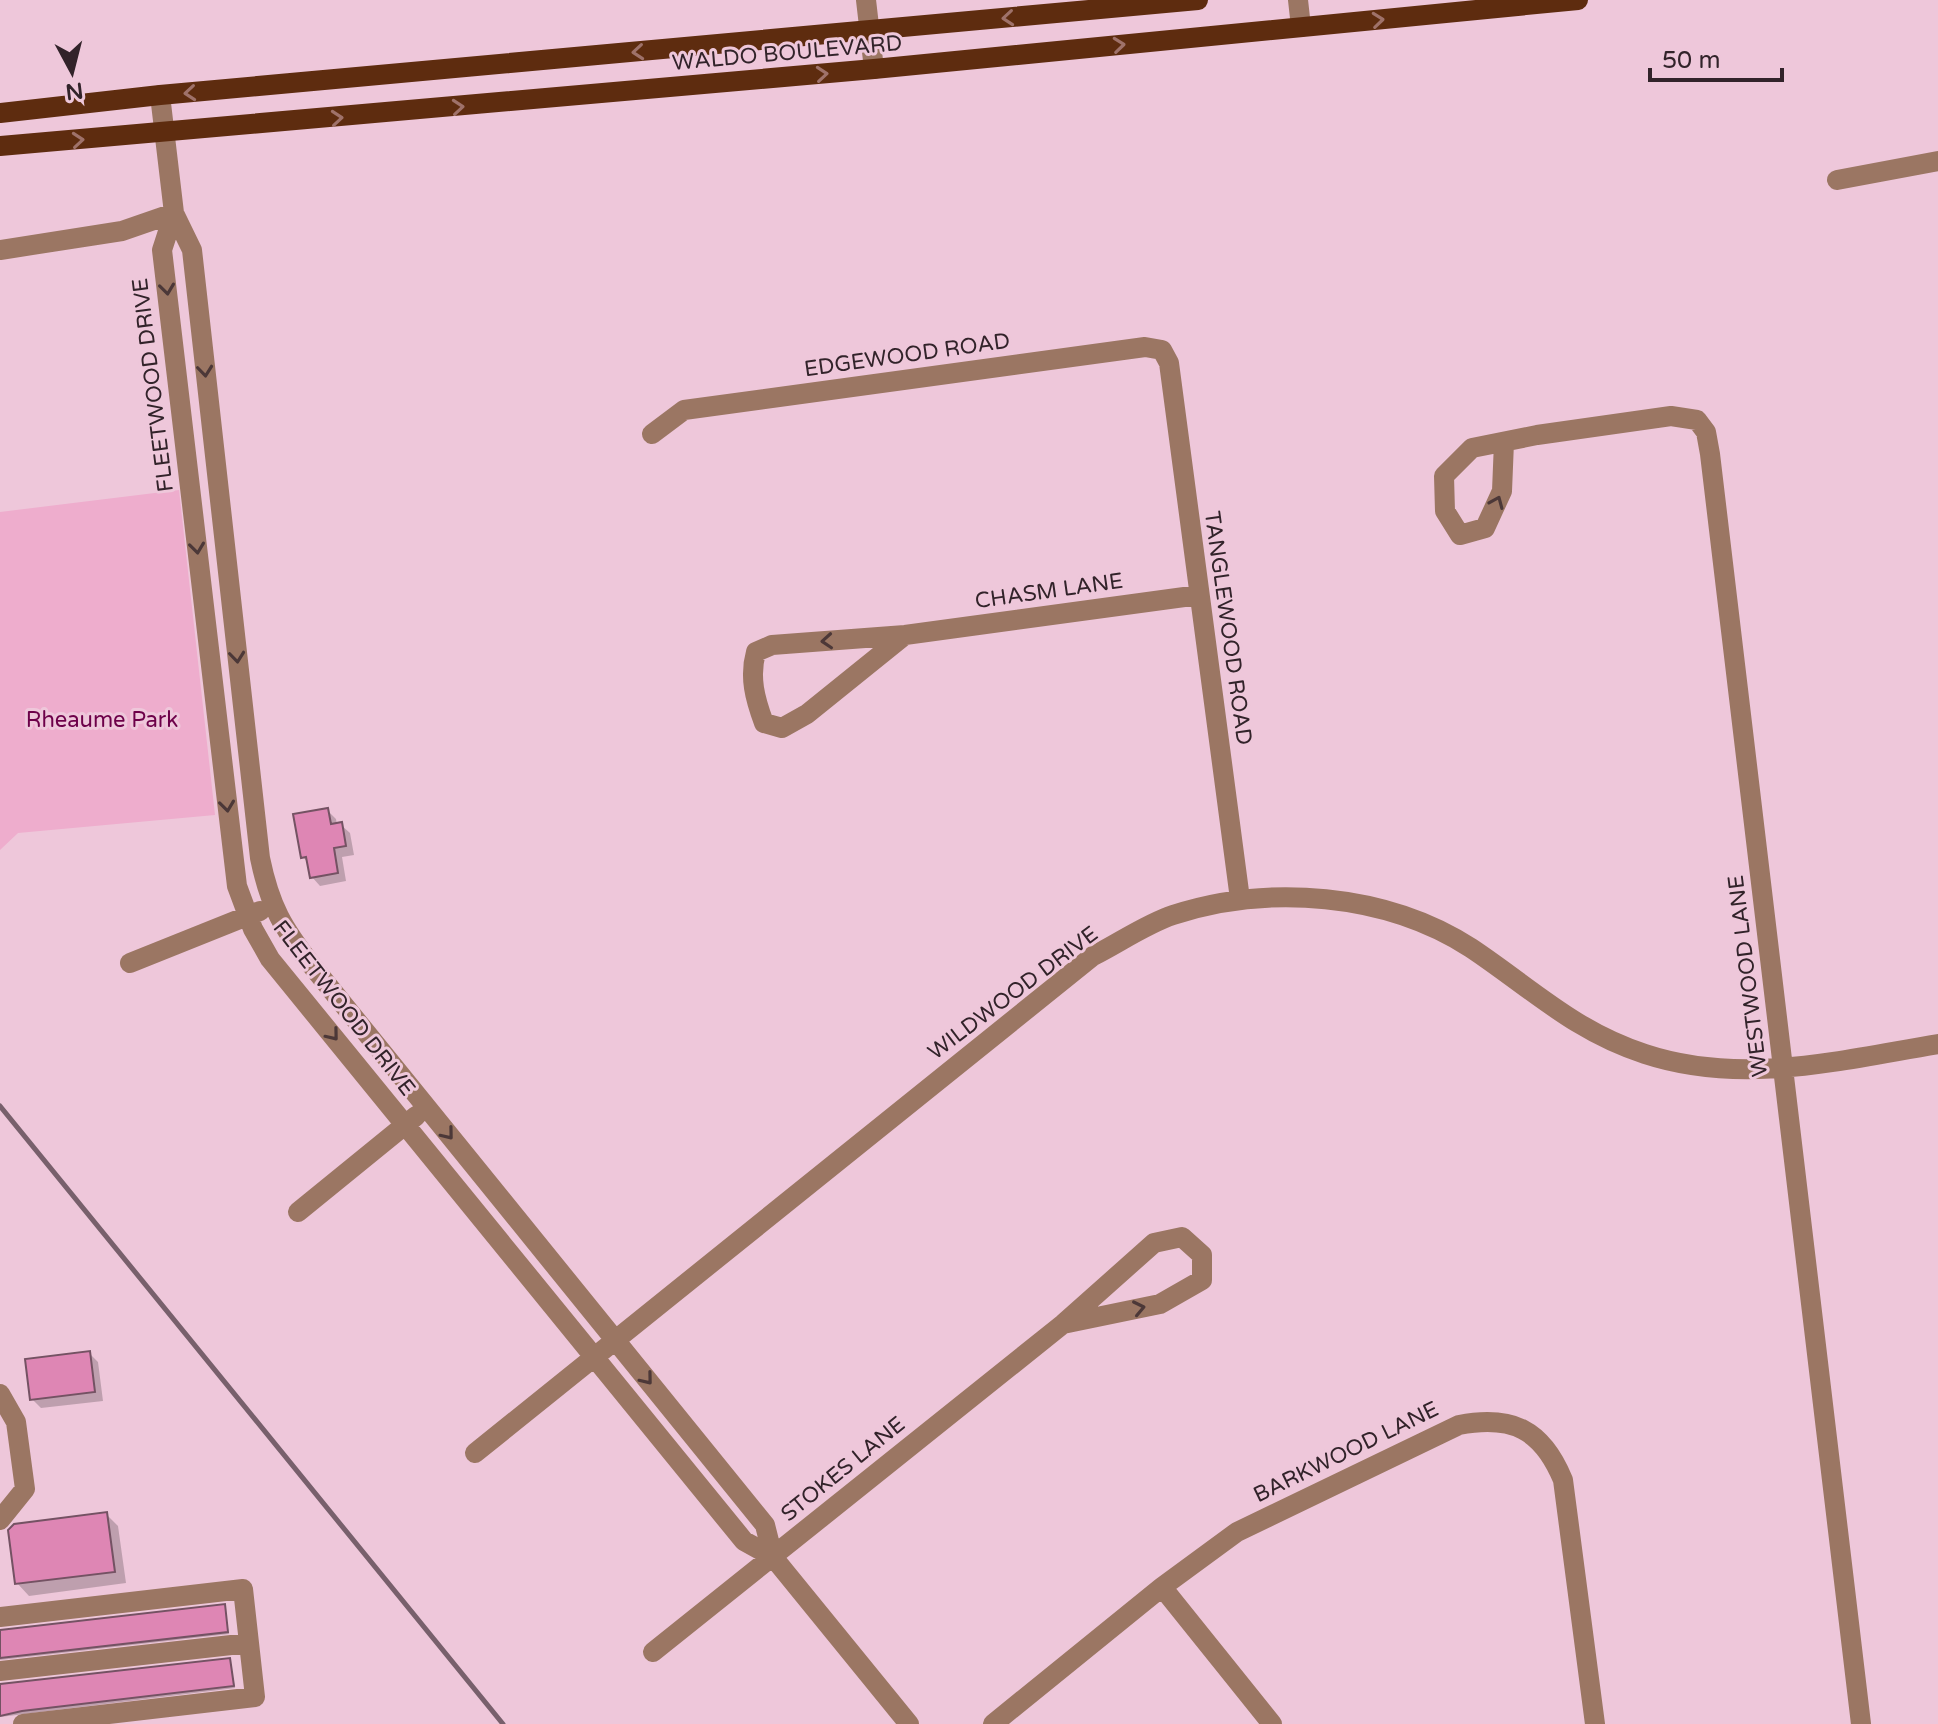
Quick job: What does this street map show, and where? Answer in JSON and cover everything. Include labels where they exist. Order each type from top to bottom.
[{"type":"main road","name":"WALDO BOULEVARD","points":[[0,113],[160,95],[1198,0]]},
{"type":"main road","name":"WALDO BOULEVARD","points":[[0,146],[874,69],[1578,0]]},
{"type":"street","points":[[866,0],[874,69]]},
{"type":"street","points":[[1298,0],[1301,27]]},
{"type":"street","name":"FLEETWOOD DRIVE","points":[[160,95],[174,213],[192,250],[260,858],[272,906],[284,929],[313,967],[765,1525],[773,1557]]},
{"type":"street","points":[[1837,180],[1938,161]]},
{"type":"street","points":[[0,250],[122,231],[174,213]]},
{"type":"street","name":"FLEETWOOD DRIVE","points":[[174,213],[162,250],[230,835],[237,886],[247,916],[270,959],[593,1358],[744,1541],[773,1557],[909,1724]]},
{"type":"street","name":"EDGEWOOD ROAD","points":[[652,434],[684,410],[945,374],[1145,347],[1162,350],[1169,363]]},
{"type":"street","name":"TANGLEWOOD ROAD","points":[[1169,363],[1240,899]]},
{"type":"street","name":"WESTWOOD LANE","points":[[1504,442],[1502,491],[1491,516],[1485,528],[1460,535],[1445,511],[1444,476],[1472,448],[1504,442],[1671,416],[1697,420],[1706,432],[1861,1724]]},
{"type":"street","name":"CHASM LANE","points":[[905,635],[807,714],[782,728],[764,723],[755,700],[751,669],[756,652],[772,645],[905,635],[1199,595]]},
{"type":"street","name":"WILDWOOD DRIVE","points":[[475,1453],[1093,956],[1172,915],[1240,899],[1268,897],[1332,899],[1396,913],[1468,946],[1562,1015],[1618,1044],[1648,1055],[1725,1070],[1783,1069],[1938,1044]]},
{"type":"street","points":[[130,963],[272,906]]},
{"type":"street","points":[[298,1212],[426,1108]]},
{"type":"street","name":"STOKES LANE","points":[[653,1652],[1063,1324],[1154,1243],[1182,1237],[1202,1255],[1202,1280],[1160,1304],[1063,1324]]},
{"type":"street","points":[[0,1394],[16,1422],[25,1489],[0,1520]]},
{"type":"street","name":"BARKWOOD LANE","points":[[993,1724],[1162,1587],[1237,1532],[1459,1425],[1486,1420],[1515,1426],[1544,1444],[1563,1480],[1595,1724]]},
{"type":"street","points":[[1162,1587],[1272,1724]]},
{"type":"street","points":[[0,1617],[243,1589],[255,1697],[23,1724]]},
{"type":"street","points":[[0,1671],[249,1643]]},
{"type":"green space","name":"Rheaume Park","points":[[179,490],[215,815],[18,833],[0,850],[0,512]]},
{"type":"building","points":[[328,808],[331,824],[342,822],[346,846],[334,848],[338,873],[310,878],[306,857],[301,858],[293,814]]},
{"type":"building","points":[[90,1351],[95,1392],[30,1400],[25,1359]]},
{"type":"building","points":[[107,1512],[115,1572],[15,1584],[8,1530],[14,1524]]},
{"type":"building","points":[[225,1604],[228,1632],[0,1658],[0,1630]]},
{"type":"building","points":[[230,1658],[234,1686],[0,1716],[0,1684]]},
{"type":"railway","points":[[0,1106],[503,1724]]}]
